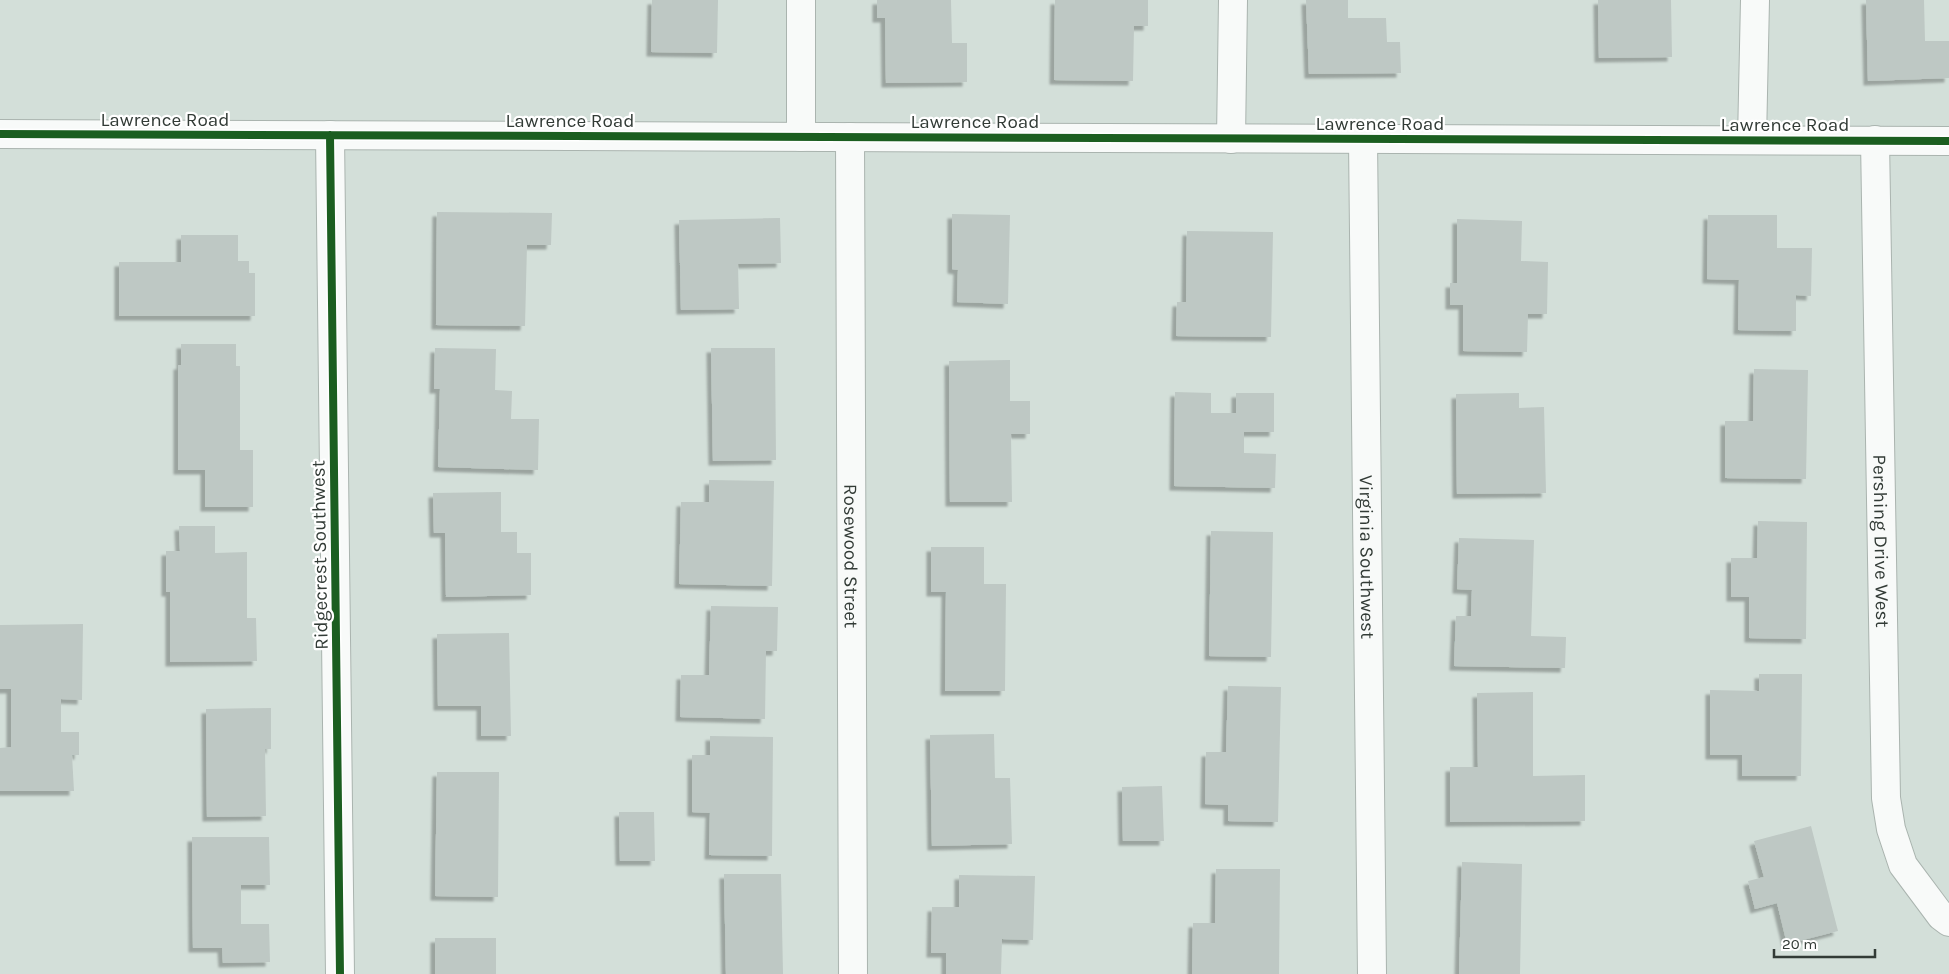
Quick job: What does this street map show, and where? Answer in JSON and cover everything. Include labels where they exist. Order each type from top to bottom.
[{"type":"street","points":[[801,137],[802,0]]},
{"type":"street","points":[[1231,139],[1233,0]]},
{"type":"street","points":[[1752,140],[1755,0]]},
{"type":"street","name":"Lawrence Road","points":[[0,134],[1949,141]]},
{"type":"street","name":"Ridgecrest Southwest","points":[[330,135],[340,974]]},
{"type":"street","name":"Rosewood Street","points":[[850,137],[853,974]]},
{"type":"street","name":"Virginia Southwest","points":[[1363,139],[1372,974]]},
{"type":"street","name":"Pershing Drive West","points":[[1875,140],[1886,798],[1891,829],[1903,865],[1941,916],[1949,922]]},
{"type":"building","points":[[652,0],[718,0],[717,53],[651,52]]},
{"type":"building","points":[[877,0],[951,0],[952,43],[967,43],[967,82],[886,83],[885,18],[877,18]]},
{"type":"building","points":[[1055,0],[1148,0],[1148,26],[1134,26],[1133,81],[1054,80]]},
{"type":"building","points":[[1306,0],[1348,0],[1348,18],[1386,18],[1387,42],[1400,42],[1401,73],[1309,74]]},
{"type":"building","points":[[1598,0],[1671,0],[1672,57],[1599,58]]},
{"type":"building","points":[[1866,0],[1924,0],[1925,41],[1949,41],[1949,78],[1868,81]]},
{"type":"building","points":[[437,212],[552,213],[551,245],[527,245],[525,326],[436,325]]},
{"type":"building","points":[[952,214],[1010,215],[1008,304],[957,302],[958,270],[952,269]]},
{"type":"building","points":[[1708,215],[1777,215],[1777,248],[1812,248],[1811,296],[1796,295],[1796,331],[1738,330],[1739,280],[1707,279]]},
{"type":"building","points":[[780,218],[781,263],[738,264],[739,309],[681,310],[679,220]]},
{"type":"building","points":[[1457,219],[1522,221],[1521,261],[1548,262],[1547,314],[1528,314],[1527,352],[1463,351],[1463,305],[1450,305],[1450,283],[1457,283]]},
{"type":"building","points":[[1187,231],[1273,232],[1271,337],[1176,336],[1177,302],[1186,302]]},
{"type":"building","points":[[181,235],[238,235],[238,261],[249,261],[249,273],[255,273],[255,316],[119,316],[119,262],[181,262]]},
{"type":"building","points":[[181,344],[236,344],[236,366],[240,366],[240,450],[253,450],[253,507],[205,507],[205,470],[178,470],[178,365],[181,365]]},
{"type":"building","points":[[435,348],[496,349],[495,390],[512,391],[511,419],[539,419],[538,470],[438,467],[440,389],[434,389]]},
{"type":"building","points":[[711,348],[775,348],[776,460],[713,461]]},
{"type":"building","points":[[1010,360],[1010,401],[1030,401],[1030,434],[1011,434],[1012,502],[950,502],[949,361]]},
{"type":"building","points":[[1754,369],[1808,370],[1806,479],[1725,478],[1725,421],[1753,421]]},
{"type":"building","points":[[1175,392],[1211,393],[1211,413],[1236,413],[1236,393],[1274,393],[1274,432],[1244,432],[1244,453],[1276,454],[1275,488],[1174,486]]},
{"type":"building","points":[[1519,393],[1519,408],[1544,407],[1546,493],[1457,494],[1456,394]]},
{"type":"building","points":[[709,480],[774,481],[772,586],[679,584],[681,502],[709,502]]},
{"type":"building","points":[[501,492],[501,532],[517,532],[517,553],[531,553],[531,595],[446,597],[445,533],[434,533],[433,493]]},
{"type":"building","points":[[1758,521],[1807,522],[1806,639],[1749,638],[1749,597],[1731,597],[1731,558],[1757,558]]},
{"type":"building","points":[[179,526],[215,526],[215,553],[247,552],[247,618],[256,618],[257,661],[170,662],[170,592],[166,592],[166,551],[180,551]]},
{"type":"building","points":[[1211,531],[1273,532],[1271,657],[1209,656]]},
{"type":"building","points":[[1459,538],[1534,540],[1531,636],[1566,637],[1565,668],[1454,666],[1456,616],[1471,616],[1472,590],[1457,589]]},
{"type":"building","points":[[931,547],[984,547],[984,584],[1006,584],[1005,691],[945,691],[946,592],[931,592]]},
{"type":"building","points":[[711,606],[778,607],[777,651],[766,651],[765,719],[680,717],[681,675],[709,675]]},
{"type":"building","points":[[83,624],[82,700],[61,699],[61,732],[79,732],[79,755],[72,755],[74,791],[0,791],[0,748],[11,747],[11,689],[0,689],[0,625]]},
{"type":"building","points":[[509,633],[511,736],[481,736],[481,706],[438,706],[437,634]]},
{"type":"building","points":[[1759,674],[1802,674],[1801,776],[1742,776],[1742,755],[1710,755],[1710,690],[1759,691]]},
{"type":"building","points":[[1228,686],[1281,687],[1278,822],[1228,821],[1228,805],[1205,804],[1206,752],[1226,752]]},
{"type":"building","points":[[1533,692],[1533,776],[1585,775],[1585,821],[1450,822],[1450,767],[1478,767],[1477,693]]},
{"type":"building","points":[[271,708],[271,749],[265,749],[266,816],[207,817],[206,709]]},
{"type":"building","points":[[994,734],[995,778],[1010,778],[1012,844],[932,846],[930,735]]},
{"type":"building","points":[[710,736],[773,737],[772,856],[709,855],[710,813],[692,812],[692,755],[710,755]]},
{"type":"building","points":[[437,772],[499,772],[498,897],[435,896]]},
{"type":"building","points":[[1162,786],[1164,841],[1123,841],[1122,787]]},
{"type":"building","points":[[619,812],[654,812],[655,861],[620,861]]},
{"type":"building","points":[[1811,826],[1838,931],[1787,944],[1777,903],[1755,909],[1748,881],[1764,877],[1754,841]]},
{"type":"building","points":[[192,837],[269,837],[270,885],[241,885],[241,924],[269,924],[270,962],[223,963],[222,948],[193,948]]},
{"type":"building","points":[[1462,862],[1522,864],[1520,974],[1459,974]]},
{"type":"building","points":[[1216,869],[1280,869],[1279,974],[1192,974],[1193,923],[1215,923]]},
{"type":"building","points":[[724,874],[781,874],[783,974],[726,974]]},
{"type":"building","points":[[959,875],[1035,876],[1033,940],[1002,939],[1001,974],[946,974],[946,953],[931,953],[932,907],[959,907]]},
{"type":"building","points":[[435,938],[496,938],[496,974],[435,974]]},
{"type":"cycle path","points":[[0,134],[1949,141]]},
{"type":"cycle path","points":[[330,135],[340,974]]}]
